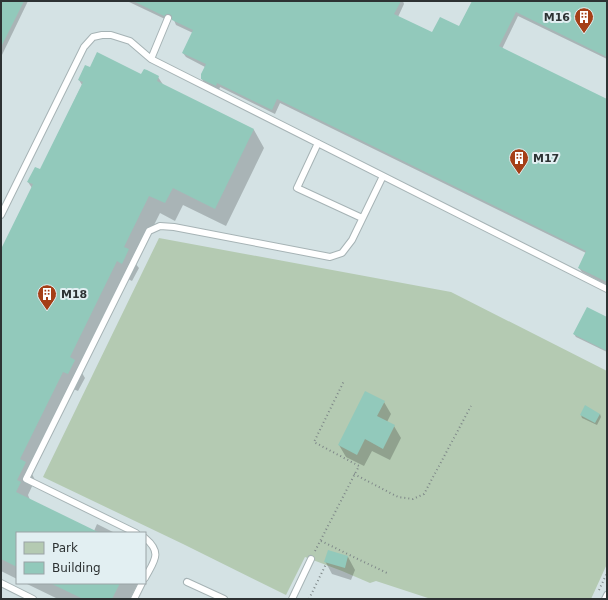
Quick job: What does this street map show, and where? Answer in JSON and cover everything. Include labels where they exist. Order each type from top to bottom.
[{"type":"lane","points":[[151,59],[168,18]]},
{"type":"lane","points":[[1,215],[84,47],[93,37],[102,34],[111,35],[130,41],[151,59],[607,288]]},
{"type":"lane","points":[[318,143],[297,188],[362,218]]},
{"type":"lane","points":[[134,532],[26,479],[149,231],[160,226],[174,227],[330,257],[342,252],[352,240],[383,176]]},
{"type":"lane","points":[[146,539],[155,550],[156,556],[146,576]]},
{"type":"lane","points":[[292,599],[311,559]]},
{"type":"lane","points":[[187,582],[224,599]]},
{"type":"lane","points":[[1,583],[33,599]]},
{"type":"lane","points":[[134,599],[142,584]]},
{"type":"lane","points":[[605,599],[607,595]]},
{"type":"path","points":[[311,559],[359,466],[314,442],[344,381]]},
{"type":"path","points":[[354,474],[398,497],[413,499],[424,494],[471,406]]},
{"type":"path","points":[[321,540],[387,573]]},
{"type":"path","points":[[309,599],[326,564]]},
{"type":"path","points":[[598,592],[607,573]]},
{"type":"green space","points":[[159,238],[451,292],[607,371],[607,564],[591,599],[431,599],[376,581],[370,583],[305,557],[286,595],[43,477]]},
{"type":"building","points":[[1,1],[24,1],[1,47]]},
{"type":"building","name":"M17","points":[[133,1],[401,1],[394,14],[432,32],[440,17],[459,26],[472,1],[607,1],[607,57],[516,12],[499,46],[607,99],[607,282],[578,268],[586,251],[277,99],[272,110],[217,83],[216,86],[201,79],[201,74],[206,64],[182,53],[193,30],[172,20],[170,14],[164,16]]},
{"type":"building","name":"M18","points":[[97,52],[141,74],[144,69],[147,70],[159,76],[157,81],[254,129],[215,209],[173,188],[165,203],[149,196],[124,247],[129,249],[122,264],[117,261],[70,357],[75,360],[68,374],[63,372],[20,459],[26,462],[17,480],[21,482],[16,492],[98,532],[16,532],[16,566],[1,559],[1,249],[33,184],[27,182],[35,167],[40,169],[83,82],[78,80],[85,65],[90,67]]},
{"type":"building","points":[[587,307],[607,317],[607,351],[573,334]]},
{"type":"building","points":[[365,391],[385,401],[377,416],[395,425],[383,449],[365,439],[357,455],[338,445]]},
{"type":"building","points":[[585,405],[600,414],[595,423],[580,415]]},
{"type":"building","points":[[328,550],[348,556],[345,568],[324,562]]},
{"type":"building","points":[[52,584],[120,584],[112,599],[83,599]]},
{"type":"place","name":"M16","points":[[584,34]]},
{"type":"place","name":"M17","points":[[519,175]]},
{"type":"place","name":"M18","points":[[47,311]]}]
